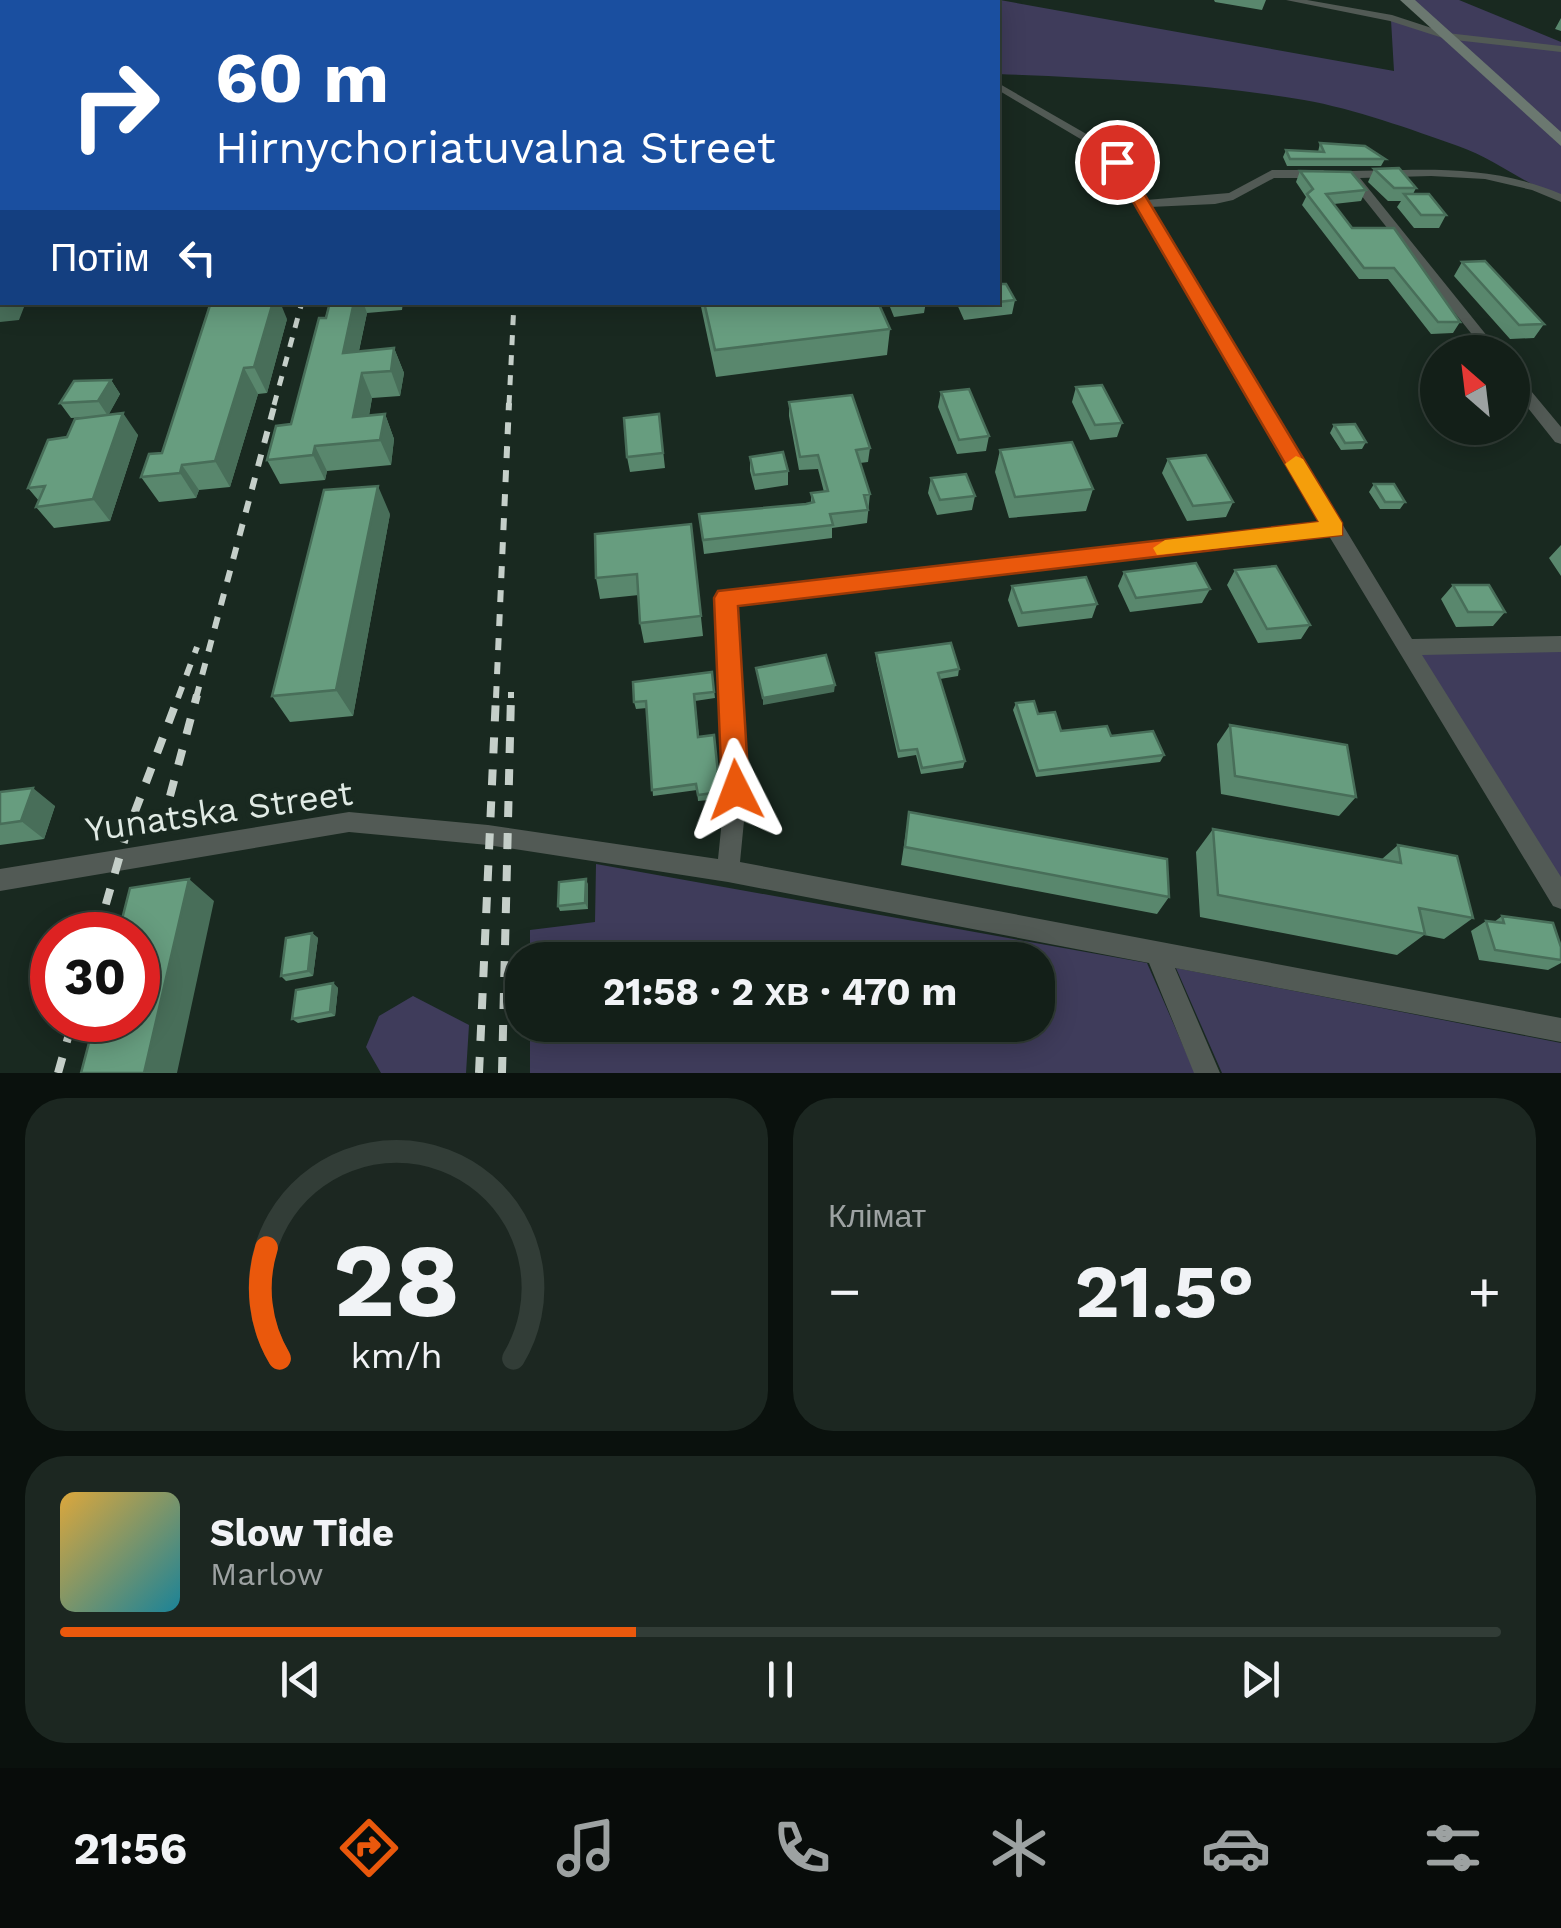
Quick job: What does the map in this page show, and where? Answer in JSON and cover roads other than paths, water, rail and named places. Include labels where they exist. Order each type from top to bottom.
[{"type":"street","points":[[1291,0],[1392,18],[1446,36],[1561,49]]},
{"type":"street","points":[[1407,0],[1561,141]]},
{"type":"street","points":[[1000,87],[1110,154],[1561,898]]},
{"type":"street","points":[[1142,204],[1233,196],[1272,174],[1462,173],[1498,178],[1561,198]]},
{"type":"street","points":[[1351,175],[1479,335]]},
{"type":"street","points":[[1530,399],[1561,438]]},
{"type":"street","points":[[728,870],[736,790],[726,598],[1334,529]]},
{"type":"street","points":[[1407,646],[1561,644]]},
{"type":"street","name":"Yunatska Street","points":[[0,880],[349,822],[509,838],[728,870],[1561,1030]]},
{"type":"street","points":[[1156,954],[1207,1073]]},
{"type":"railway","points":[[274,405],[301,305]]},
{"type":"railway","points":[[509,405],[514,305]]},
{"type":"railway","points":[[196,698],[275,403]]},
{"type":"railway","points":[[496,698],[509,403]]},
{"type":"railway","points":[[178,698],[197,647]]},
{"type":"railway","points":[[104,912],[125,838],[179,695]]},
{"type":"railway","points":[[170,796],[197,695]]},
{"type":"railway","points":[[479,1073],[496,695]]},
{"type":"railway","points":[[502,1073],[511,695]]},
{"type":"railway","points":[[58,1073],[67,1042]]}]
